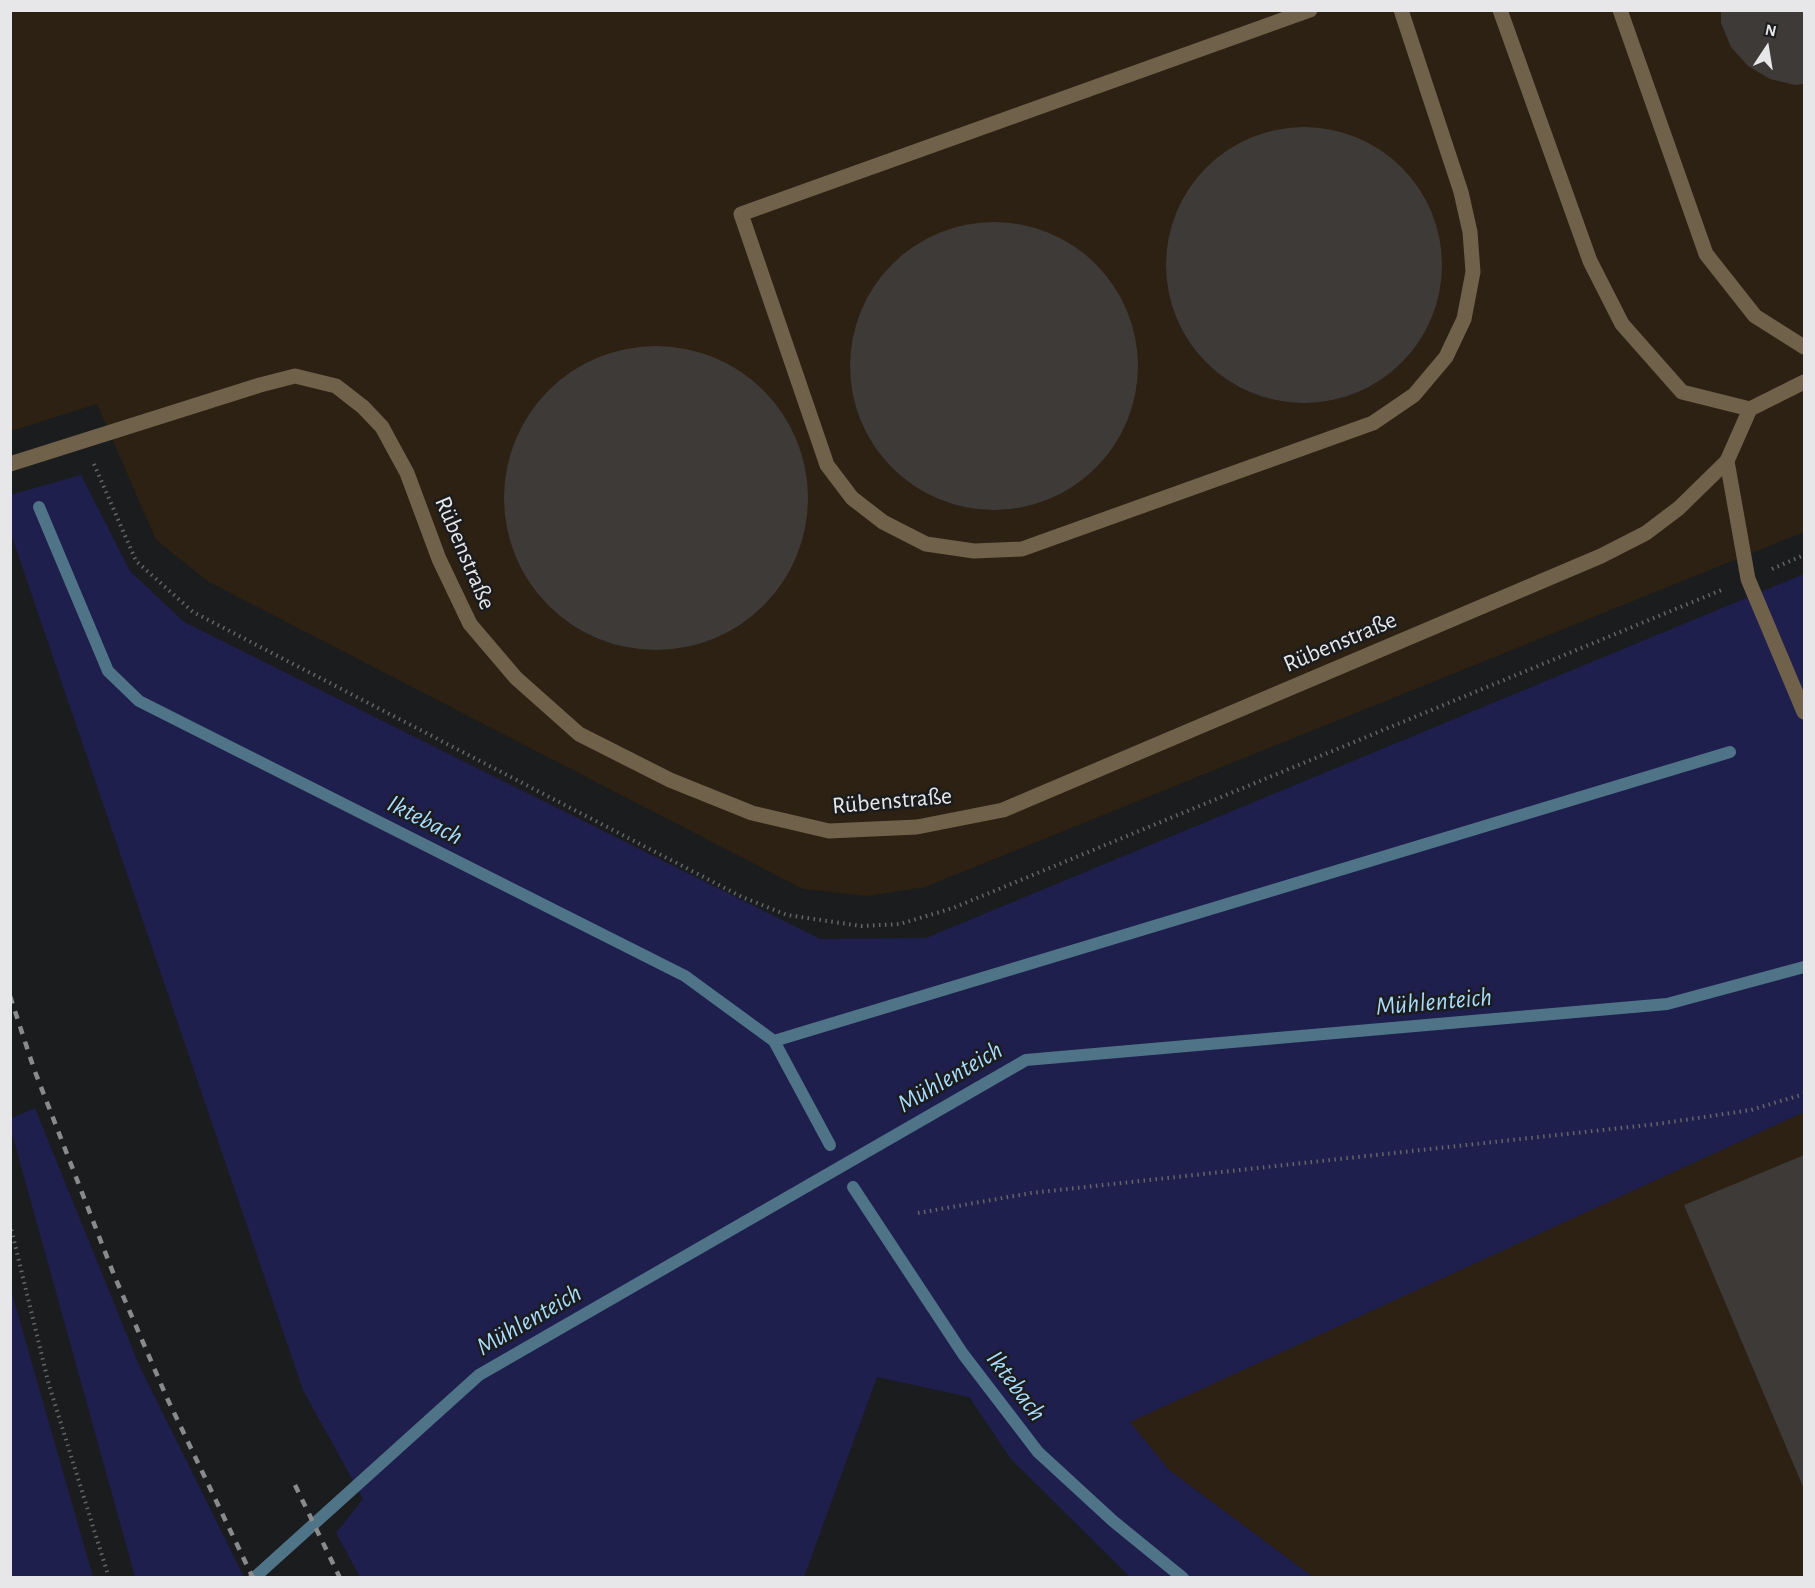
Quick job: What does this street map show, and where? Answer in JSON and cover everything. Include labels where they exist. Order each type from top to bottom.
[{"type":"street","points":[[1310,10],[741,214],[827,465],[852,498],[883,522],[926,544],[974,551],[1022,549],[1373,423],[1414,395],[1446,357],[1460,328],[1464,319],[1473,272],[1470,232],[1461,192],[1401,10]]},
{"type":"street","points":[[1500,10],[1590,261],[1622,324],[1682,392],[1750,409],[1804,382]]},
{"type":"street","points":[[1620,10],[1706,254],[1755,316],[1804,347]]},
{"type":"street","name":"Rübenstraße","points":[[10,464],[295,376],[336,386],[363,407],[382,427],[407,473],[439,559],[470,624],[516,678],[579,734],[670,780],[752,813],[829,831],[917,826],[1004,810],[1616,549],[1646,533],[1679,507],[1727,461],[1750,409]]},
{"type":"street","points":[[1727,461],[1748,579],[1804,712]]},
{"type":"path","points":[[86,439],[96,471],[136,561],[193,612],[742,897],[788,915],[861,926],[900,924],[954,908],[1748,579]]},
{"type":"path","points":[[918,1213],[1031,1193],[1656,1124],[1751,1110],[1804,1094]]},
{"type":"path","points":[[10,1224],[49,1384],[109,1578]]},
{"type":"shaded area","points":[[11,11],[1804,11],[1804,532],[925,887],[868,896],[803,889],[209,582],[156,540],[97,404],[11,431]]},
{"type":"shaded area","points":[[81,475],[130,571],[184,622],[820,939],[926,938],[1804,574],[1804,1112],[1130,1422],[1169,1470],[1313,1577],[1130,1577],[1011,1459],[969,1397],[877,1377],[804,1577],[360,1577],[336,1533],[363,1499],[303,1390],[11,534],[10,495]]},
{"type":"shaded area","points":[[35,1108],[139,1365],[244,1577],[135,1577],[11,1130],[11,1118]]},
{"type":"shaded area","points":[[1804,1112],[1804,1577],[1313,1577],[1169,1470],[1129,1422]]},
{"type":"shaded area","points":[[11,1290],[93,1577],[11,1577]]},
{"type":"building","points":[[1721,10],[1804,10],[1804,84],[1795,85],[1770,79],[1748,66],[1731,47],[1721,23]]},
{"type":"building","points":[[1304,127],[1331,130],[1357,138],[1380,151],[1401,168],[1418,189],[1431,212],[1439,238],[1442,265],[1439,292],[1431,318],[1418,341],[1401,362],[1380,379],[1357,392],[1331,400],[1304,403],[1277,400],[1251,392],[1228,379],[1207,362],[1190,341],[1177,318],[1169,292],[1166,265],[1169,238],[1177,212],[1190,189],[1207,168],[1228,151],[1251,138],[1277,130]]},
{"type":"building","points":[[994,222],[1022,225],[1049,233],[1074,246],[1096,264],[1114,286],[1127,311],[1135,338],[1138,366],[1135,394],[1127,421],[1114,446],[1096,468],[1074,486],[1049,499],[1022,507],[994,510],[966,507],[939,499],[914,486],[892,468],[874,446],[861,421],[853,394],[850,366],[853,338],[861,311],[874,286],[892,264],[914,246],[939,233],[966,225]]},
{"type":"building","points":[[656,346],[686,349],[714,358],[740,372],[763,391],[782,414],[796,440],[805,468],[808,498],[805,528],[796,556],[782,582],[763,605],[740,624],[714,638],[686,647],[656,650],[626,647],[598,638],[572,624],[549,605],[530,582],[516,556],[507,528],[504,498],[507,468],[516,440],[530,414],[549,391],[572,372],[598,358],[626,349]]},
{"type":"building","points":[[1804,1155],[1804,1489],[1684,1205]]},
{"type":"waterway","name":"Iktebach","points":[[39,507],[108,671],[139,701],[685,976],[774,1041],[830,1145]]},
{"type":"waterway","points":[[774,1041],[1730,752]]},
{"type":"waterway","name":"Mühlenteich","points":[[254,1578],[479,1375],[1026,1060],[1667,1004],[1804,967]]},
{"type":"waterway","name":"Iktebach","points":[[853,1187],[963,1354],[1038,1452],[1113,1521],[1183,1578]]},
{"type":"railway","points":[[10,996],[34,1069],[114,1275],[167,1398],[253,1578]]},
{"type":"railway","points":[[295,1485],[340,1578]]}]
